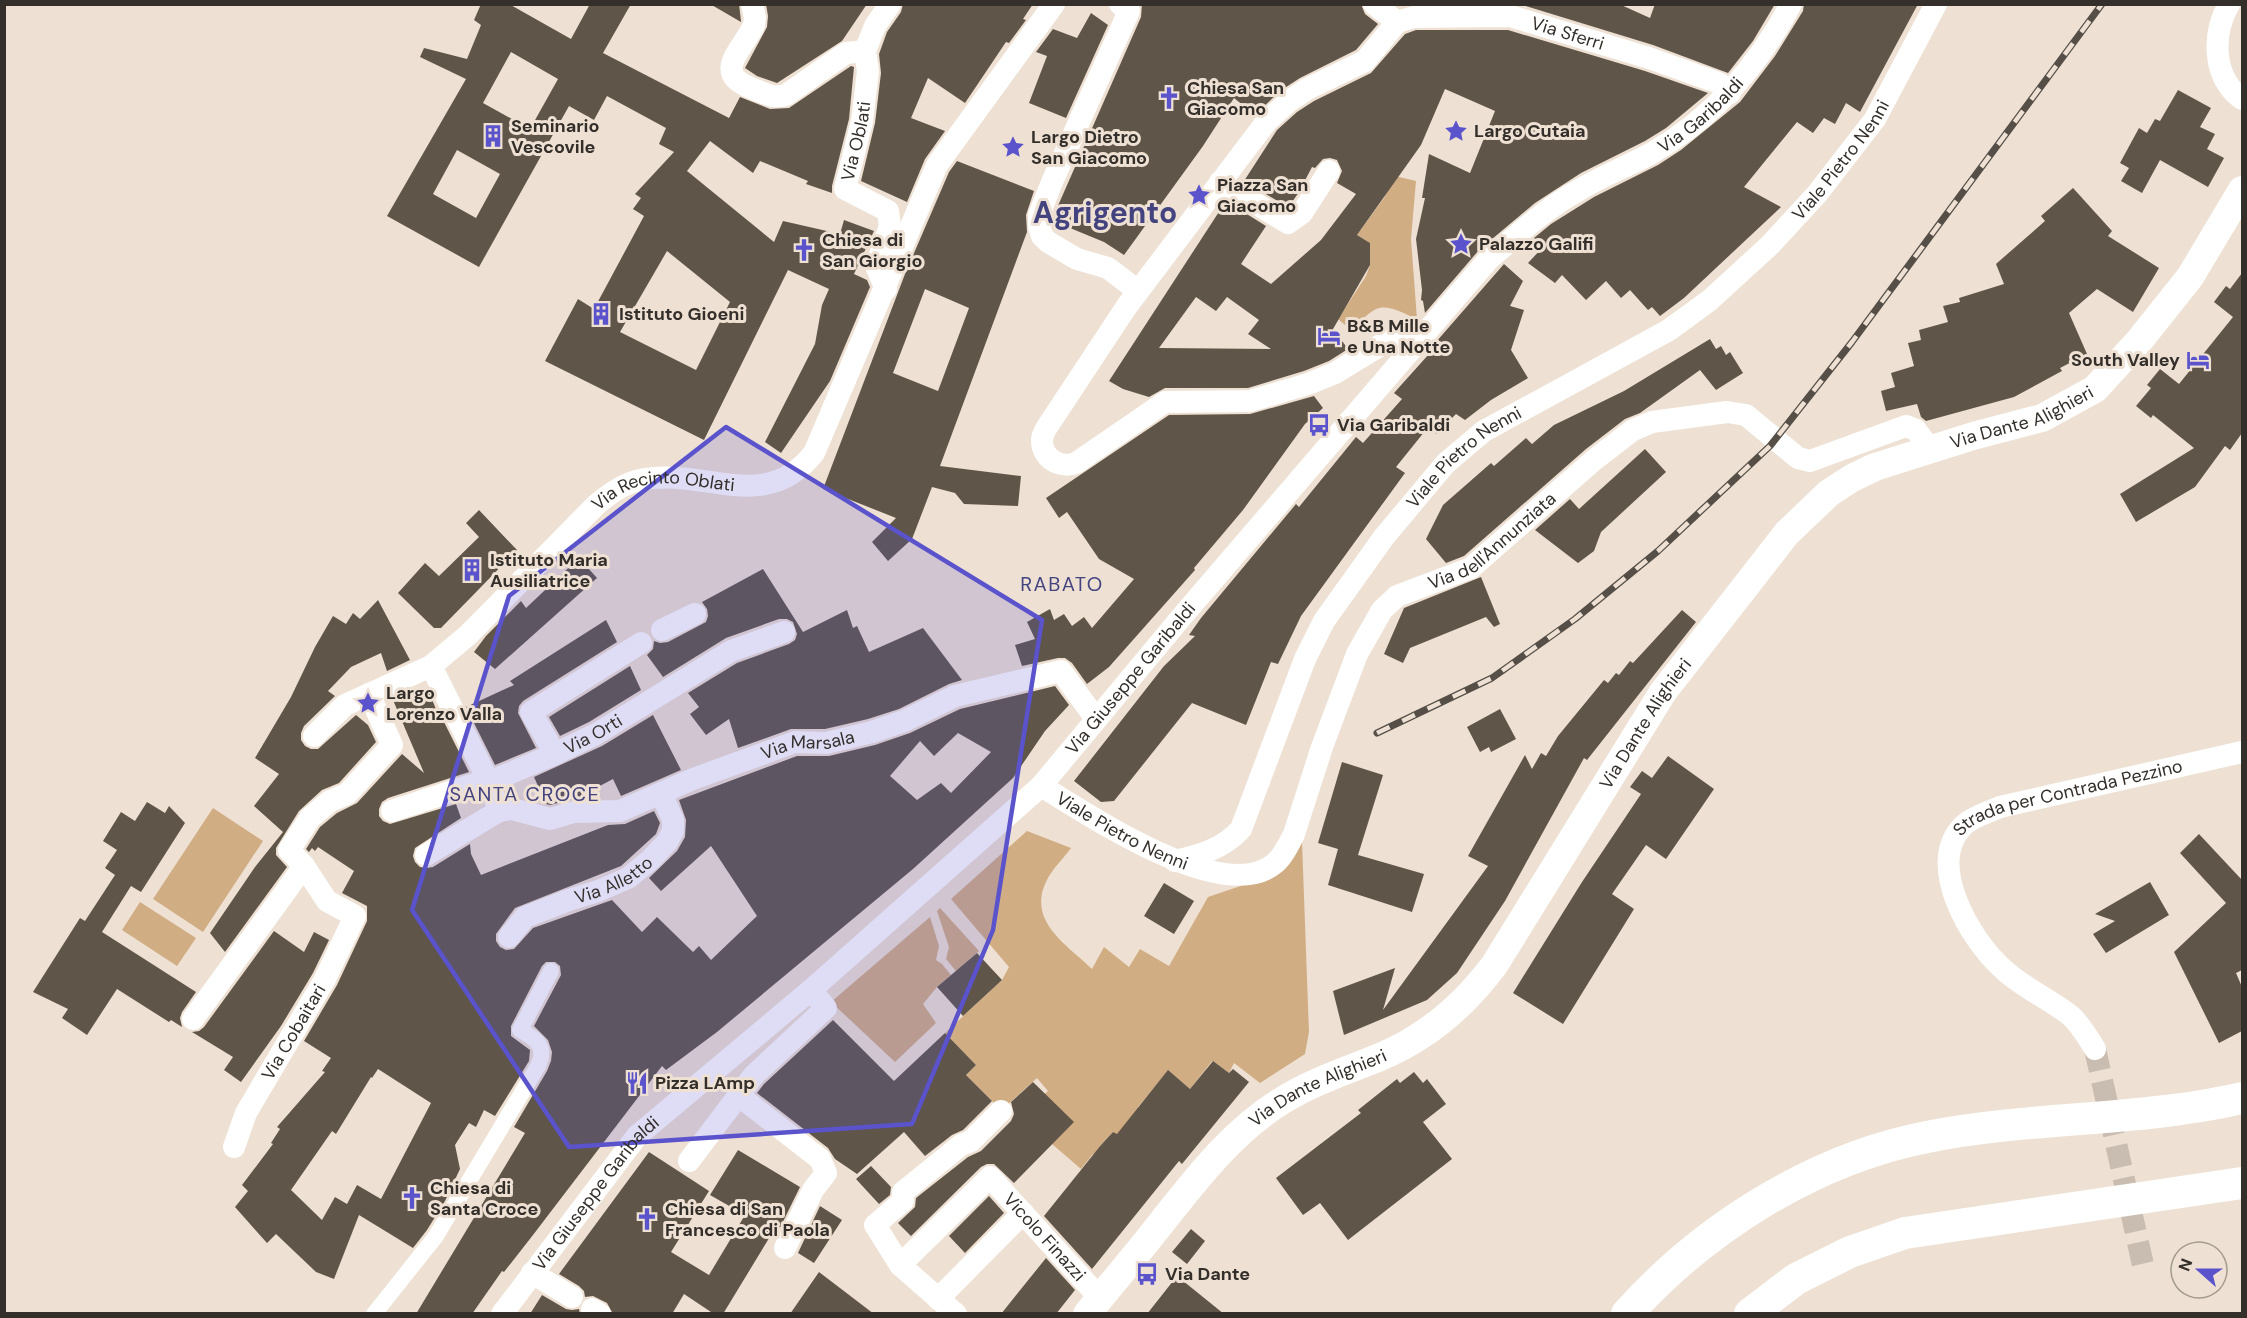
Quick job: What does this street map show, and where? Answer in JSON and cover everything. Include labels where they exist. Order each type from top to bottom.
[{"type":"main road","points":[[1627,1314],[1683,1258],[1737,1217],[1793,1186],[1854,1157],[1927,1137],[2019,1124],[2126,1116],[2242,1098]]},
{"type":"main road","points":[[1750,1314],[1796,1279],[1850,1252],[1905,1233],[2242,1182]]},
{"type":"street","points":[[752,4],[754,25],[730,67],[732,75],[740,83],[776,98],[786,95],[846,53],[864,51],[875,26],[890,4]]},
{"type":"street","name":"Via Recinto Oblati","points":[[369,694],[431,666],[468,635],[596,505],[618,489],[641,479],[667,478],[765,485],[784,479],[805,465],[814,453],[886,289],[937,165],[1054,4]]},
{"type":"street","points":[[1120,4],[1129,11],[1052,182],[1039,215],[1039,226],[1042,236],[1048,242],[1077,259],[1108,268],[1138,291]]},
{"type":"street","points":[[1374,4],[1396,22],[1365,61],[1289,101],[1267,121],[1138,291],[1071,388],[1043,436],[1043,449],[1052,460],[1065,466],[1076,464],[1166,402],[1250,401],[1308,384],[1335,373],[1389,340],[1421,337]]},
{"type":"street","name":"Via Garibaldi","points":[[1421,337],[1488,260],[1542,215],[1578,190],[1652,153],[1685,132],[1730,93],[1760,54],[1791,4]]},
{"type":"street","name":"Viale Pietro Nenni","points":[[1041,786],[1115,830],[1174,861],[1204,854],[1232,839],[1241,829],[1305,659],[1324,621],[1384,537],[1446,464],[1484,430],[1669,330],[1710,300],[1770,245],[1817,194],[1875,119],[1936,4]]},
{"type":"street","points":[[2229,4],[2218,30],[2218,57],[2229,85],[2242,99]]},
{"type":"street","name":"Via Sferri","points":[[1396,22],[1414,17],[1510,16],[1649,58],[1719,84],[1730,93]]},
{"type":"street","name":"Via Oblati","points":[[864,51],[868,70],[862,121],[845,189],[888,212],[890,226],[876,266],[886,289]]},
{"type":"street","points":[[1220,182],[1287,223],[1302,213],[1329,171]]},
{"type":"street","name":"Via Dante Alighieri","points":[[1093,1306],[1204,1169],[1244,1129],[1280,1102],[1321,1080],[1403,1046],[1439,1023],[1464,1002],[1495,964],[1663,692],[1787,533],[1829,493],[1875,467],[2042,418],[2095,389],[2139,341],[2190,277],[2242,190]]},
{"type":"street","name":"Via Giuseppe Garibaldi","points":[[502,1314],[637,1136],[811,990],[1041,786],[1421,337]]},
{"type":"street","name":"Via dell'Annunziata","points":[[1174,861],[1211,872],[1242,875],[1260,872],[1274,864],[1284,853],[1294,834],[1357,654],[1382,610],[1397,596],[1471,568],[1594,460],[1633,430],[1652,422],[1727,412],[1746,415],[1798,458],[1810,461],[1906,426],[1916,430],[1931,450]]},
{"type":"street","points":[[662,630],[695,614]]},
{"type":"street","name":"Via Orti","points":[[392,811],[444,793],[489,782],[555,754],[596,734],[731,651],[784,632]]},
{"type":"street","points":[[555,754],[531,712],[641,643]]},
{"type":"street","points":[[426,855],[499,811],[489,782],[431,666]]},
{"type":"street","name":"Via Marsala","points":[[499,811],[512,809],[550,819],[574,812],[620,811],[795,742],[826,742],[872,732],[904,721],[955,696],[1061,671],[1096,719]]},
{"type":"street","points":[[193,1019],[304,866],[289,850],[305,826],[330,801],[346,794],[392,745],[369,694],[345,705],[314,736]]},
{"type":"street","name":"Strada per Contrada Pezzino","points":[[2095,1049],[2072,1017],[2004,970],[1989,954],[1961,914],[1952,892],[1949,869],[1949,854],[1953,838],[1965,824],[2000,807],[2242,752]]},
{"type":"street","name":"Via Alletto","points":[[509,938],[525,917],[628,878],[650,860],[667,842],[673,831],[673,820],[661,793]]},
{"type":"street","name":"Via Cobaitari","points":[[234,1147],[246,1113],[325,979],[355,916],[327,901],[304,866]]},
{"type":"street","points":[[374,1314],[436,1236],[542,1059],[540,1044],[536,1038],[520,1030],[551,971]]},
{"type":"street","points":[[689,1161],[754,1075],[826,1008],[811,990]]},
{"type":"street","points":[[738,1095],[820,1159],[826,1173],[813,1190],[785,1248]]},
{"type":"street","points":[[956,1314],[900,1266],[875,1225],[903,1201],[903,1192],[961,1145],[971,1141],[1001,1111]]},
{"type":"street","name":"Vicolo Finazzi","points":[[900,1266],[990,1177],[1023,1213],[1093,1306]]},
{"type":"street","points":[[938,1299],[1023,1213]]},
{"type":"street","points":[[532,1273],[572,1297]]},
{"type":"highlighted area","points":[[726,427],[1042,620],[993,930],[912,1124],[569,1147],[412,910],[509,596]]},
{"type":"shaded area","points":[[1395,176],[1416,181],[1411,239],[1417,319],[1396,310],[1381,308],[1368,314],[1352,331],[1338,319],[1366,276],[1370,265],[1370,243],[1357,235],[1384,198]]},
{"type":"shaded area","points":[[213,808],[263,841],[203,932],[153,899]]},
{"type":"shaded area","points":[[1027,831],[1071,848],[1048,878],[1042,893],[1041,906],[1051,930],[1092,969],[1104,947],[1129,967],[1140,949],[1169,966],[1208,897],[1270,876],[1302,842],[1309,1032],[1305,1054],[1260,1083],[1234,1063],[1229,1073],[1212,1061],[1190,1089],[1168,1071],[1138,1107],[1134,1148],[1113,1132],[1100,1146],[1099,1158],[1093,1154],[1081,1169],[1052,1144],[1026,1111],[1048,1091],[1037,1078],[1005,1107],[996,1105],[966,1075],[976,1065],[945,1033],[1002,980],[1009,967],[951,899]]},
{"type":"shaded area","points":[[140,902],[196,938],[177,966],[122,930]]},
{"type":"shaded area","points":[[940,908],[979,951],[956,971],[946,959],[949,947],[937,911]]},
{"type":"shaded area","points":[[930,917],[939,946],[936,960],[951,975],[923,1004],[936,1023],[895,1062],[831,1002]]},
{"type":"building","points":[[481,4],[509,4],[571,39],[590,4],[631,4],[603,53],[729,118],[740,97],[770,109],[789,108],[851,66],[854,67],[849,119],[832,193],[806,184],[808,181],[760,161],[753,173],[710,141],[687,171],[774,242],[783,221],[840,234],[844,220],[874,231],[854,274],[867,280],[870,287],[830,381],[781,453],[765,442],[815,344],[822,305],[829,289],[788,270],[704,440],[545,361],[578,299],[594,309],[644,216],[633,209],[641,198],[635,194],[674,152],[659,144],[666,128],[607,96],[594,120],[569,106],[479,267],[387,216],[466,79],[420,57],[424,48],[467,59],[481,25],[474,20]],"holes":[[[511,52],[558,79],[530,129],[483,103]],[[457,150],[500,174],[476,218],[433,194]],[[667,251],[730,302],[696,370],[620,332]]]},
{"type":"building","points":[[710,4],[739,4],[741,22]]},
{"type":"building","points":[[766,4],[867,4],[842,41],[777,83],[757,76],[745,68],[767,27]]},
{"type":"building","points":[[903,4],[1033,4],[1023,19],[1026,20],[1009,43],[1006,42],[965,103],[928,78],[911,118],[945,131],[925,159],[907,202],[861,181],[875,123],[881,73],[879,54],[887,32],[901,12]]},
{"type":"building","points":[[1142,4],[1361,4],[1365,14],[1378,24],[1356,50],[1300,78],[1280,91],[1255,115],[1234,98],[1203,146],[1124,255],[1104,242],[1070,228],[1053,217],[1141,17]]},
{"type":"building","points":[[1519,4],[1619,4],[1650,18],[1655,4],[1775,4],[1753,41],[1728,73],[1653,45]]},
{"type":"building","points":[[1804,4],[1918,4],[1860,112],[1846,103],[1835,124],[1824,118],[1813,133],[1797,122],[1744,187],[1781,207],[1684,298],[1660,316],[1652,307],[1648,310],[1630,290],[1621,298],[1606,281],[1586,300],[1562,275],[1555,283],[1528,263],[1543,247],[1534,238],[1551,224],[1594,197],[1658,165],[1681,150],[1740,102],[1775,56],[1803,11]]},
{"type":"building","points":[[1091,13],[1108,25],[1066,118],[1029,103],[1047,56],[1036,52],[1053,29],[1077,38]]},
{"type":"building","points":[[1416,30],[1508,30],[1645,71],[1708,93],[1666,128],[1581,173],[1535,203],[1479,250],[1425,313],[1421,300],[1422,290],[1416,239],[1425,198],[1422,198],[1429,154],[1470,173],[1495,111],[1445,89],[1421,145],[1357,235],[1370,243],[1370,265],[1333,329],[1348,349],[1329,361],[1304,371],[1248,388],[1165,388],[1149,397],[1123,389],[1109,381],[1226,201],[1266,226],[1241,264],[1271,284],[1321,240],[1356,194],[1337,183],[1342,171],[1337,160],[1323,159],[1315,168],[1312,167],[1290,205],[1281,203],[1244,181],[1277,130],[1297,112],[1314,101],[1371,73],[1405,34]],"holes":[[[1196,297],[1216,311],[1227,297],[1259,320],[1248,334],[1271,349],[1159,348]]]},
{"type":"building","points":[[2178,90],[2211,108],[2200,127],[2215,134],[2207,149],[2224,158],[2208,187],[2160,160],[2142,193],[2121,181],[2129,168],[2120,163],[2139,128],[2147,133],[2155,119],[2160,121]]},
{"type":"building","points":[[957,161],[1034,191],[1026,215],[1027,232],[940,466],[1021,476],[1018,506],[964,504],[955,493],[932,487],[912,539],[888,561],[872,542],[896,518],[823,489],[905,274],[949,172]],"holes":[[[925,289],[969,308],[938,391],[893,373]]]},
{"type":"building","points":[[2073,188],[2112,231],[2108,236],[2159,268],[2133,312],[2097,289],[2069,313],[2087,354],[2060,368],[2062,371],[2014,397],[1926,421],[1921,417],[1917,404],[1886,411],[1881,391],[1895,387],[1891,373],[1914,366],[1908,343],[1921,340],[1919,330],[1948,322],[1943,306],[1960,302],[1959,298],[2004,284],[1996,264],[2045,221],[2041,216]]},
{"type":"building","points":[[1504,264],[1523,281],[1510,306],[1524,310],[1511,350],[1528,378],[1491,400],[1465,420],[1456,414],[1436,434],[1429,426],[1396,467],[1405,473],[1301,616],[1278,664],[1271,662],[1246,725],[1192,703],[1114,801],[1101,802],[1074,781],[1164,666],[1195,636],[1189,635],[1201,618],[1296,504],[1299,507],[1356,437],[1363,443],[1402,399],[1394,393]]},
{"type":"building","points":[[2242,273],[2242,433],[2230,450],[2225,446],[2195,487],[2136,522],[2120,494],[2194,448],[2153,415],[2151,418],[2136,406],[2151,388],[2147,385],[2160,369],[2179,384],[2233,317],[2214,302],[2226,286],[2230,289]]},
{"type":"building","points":[[1710,339],[1716,349],[1721,346],[1726,355],[1730,352],[1743,373],[1716,390],[1700,370],[1640,413],[1625,419],[1586,449],[1464,556],[1446,563],[1426,539],[1443,505],[1491,463],[1494,466],[1526,438],[1532,444],[1554,425],[1624,391]]},
{"type":"building","points":[[1314,396],[1323,408],[1305,424],[1243,510],[1194,568],[1195,570],[1109,667],[1087,684],[1072,663],[1065,658],[1022,666],[1015,645],[1035,639],[1027,622],[1050,609],[1054,620],[1064,614],[1072,626],[1084,617],[1092,628],[1134,579],[1099,559],[1067,512],[1059,518],[1046,498],[1169,415],[1250,414]]},
{"type":"building","points":[[1645,449],[1666,472],[1601,532],[1594,551],[1578,563],[1535,530],[1570,499],[1579,509]]},
{"type":"building","name":"Istituto Maria Ausiliatrice","points":[[479,510],[517,550],[441,628],[434,628],[398,593],[425,563],[439,576],[479,537],[466,523]]},
{"type":"building","points":[[579,558],[597,578],[495,669],[474,652],[486,636],[521,601],[526,608]]},
{"type":"building","points":[[763,569],[803,632],[847,610],[853,628],[857,626],[869,652],[923,628],[962,680],[949,684],[899,709],[868,719],[825,729],[791,729],[738,748],[729,719],[706,735],[690,714],[699,707],[688,693],[737,663],[795,640],[797,634],[793,622],[779,619],[726,638],[663,677],[647,655],[653,649],[654,641],[668,642],[706,622],[707,609],[702,602]]},
{"type":"building","points":[[1481,577],[1500,624],[1494,627],[1486,617],[1410,648],[1403,663],[1384,654],[1404,608]]},
{"type":"building","points":[[378,600],[410,660],[387,671],[381,653],[351,667],[328,691],[335,696],[304,726],[301,733],[301,740],[305,746],[318,749],[356,715],[368,725],[376,742],[339,783],[322,790],[299,811],[276,848],[276,855],[287,867],[225,952],[210,933],[255,867],[283,832],[254,806],[279,774],[255,758],[291,697],[333,616],[346,624],[353,613],[360,619]]},
{"type":"building","points":[[1682,610],[1696,622],[1587,760],[1584,758],[1505,901],[1457,973],[1427,1000],[1344,1035],[1333,991],[1395,968],[1383,1010],[1488,866],[1468,856],[1525,755],[1532,769],[1541,753],[1546,756],[1558,736],[1604,680],[1608,683],[1616,673],[1619,675],[1630,661],[1633,663]]},
{"type":"building","points":[[606,620],[617,642],[523,701],[519,706],[518,713],[536,748],[495,765],[466,707],[514,685],[510,681]]},
{"type":"building","points":[[630,666],[641,690],[589,722],[560,736],[549,717]]},
{"type":"building","points":[[1055,686],[1069,705],[1045,731],[1013,778],[913,869],[717,1032],[666,1070],[662,1066],[533,1235],[504,1272],[502,1271],[472,1314],[416,1314],[525,1133],[514,1127],[551,1061],[552,1052],[548,1040],[534,1026],[561,975],[560,966],[555,962],[546,962],[542,966],[511,1026],[511,1036],[530,1050],[529,1061],[495,1116],[484,1110],[476,1127],[469,1123],[455,1145],[460,1169],[445,1201],[413,1248],[359,1215],[334,1279],[316,1272],[276,1234],[267,1243],[235,1207],[248,1191],[242,1185],[273,1144],[271,1143],[280,1129],[277,1127],[325,1072],[322,1071],[331,1058],[304,1041],[337,985],[367,921],[367,906],[342,893],[354,871],[318,847],[315,851],[312,848],[309,852],[306,849],[320,827],[337,813],[357,803],[402,754],[424,773],[393,700],[396,699],[395,697],[411,690],[422,700],[429,692],[440,719],[442,718],[469,772],[388,798],[382,802],[379,816],[390,824],[456,804],[461,818],[415,848],[413,856],[420,867],[433,867],[470,844],[471,854],[481,875],[608,825],[625,824],[654,811],[660,823],[656,834],[621,866],[515,908],[496,934],[496,941],[500,947],[506,950],[514,949],[533,928],[612,900],[642,932],[657,917],[693,952],[699,946],[711,960],[757,916],[711,846],[661,891],[649,878],[677,851],[685,837],[686,820],[679,800],[797,756],[829,756],[875,745],[910,733],[960,709]],"holes":[[[958,733],[991,752],[951,793],[941,783],[917,800],[890,776],[920,741],[934,756]],[[378,1069],[431,1103],[381,1199],[357,1185],[347,1204],[335,1197],[322,1220],[291,1190],[332,1131],[336,1134]]]},
{"type":"building","points":[[1500,709],[1516,739],[1491,752],[1489,747],[1480,752],[1467,727]]},
{"type":"building","points":[[653,715],[681,770],[621,796],[613,779],[577,798],[546,804],[534,777],[602,746]]},
{"type":"building","points":[[1668,756],[1714,789],[1666,859],[1646,845],[1612,894],[1634,909],[1563,1024],[1513,993],[1582,882],[1641,794],[1630,787],[1642,771],[1652,778]]},
{"type":"building","points":[[1342,762],[1383,775],[1358,855],[1424,874],[1412,912],[1328,885],[1338,849],[1318,843]]},
{"type":"building","points":[[147,802],[165,813],[169,806],[185,823],[141,892],[131,886],[102,932],[196,992],[182,1012],[180,1018],[182,1027],[171,1020],[169,1022],[117,989],[87,1035],[62,1018],[68,1009],[33,992],[80,918],[85,921],[115,875],[105,868],[117,850],[103,841],[121,812],[135,821]]},
{"type":"building","points":[[2199,834],[2242,880],[2242,970],[2236,973],[2242,987],[2242,1031],[2219,1043],[2174,952],[2226,903],[2180,853]]},
{"type":"building","points":[[2150,882],[2169,915],[2106,953],[2093,934],[2115,921],[2095,914]]},
{"type":"building","points":[[1164,883],[1194,901],[1174,934],[1144,916]]},
{"type":"building","points":[[274,931],[304,952],[314,932],[329,940],[313,973],[281,1026],[241,1082],[224,1070],[233,1057],[192,1032],[204,1027]]},
{"type":"building","points":[[977,953],[1002,980],[963,1016],[937,987]]},
{"type":"building","points":[[833,1020],[894,1081],[945,1033],[976,1065],[966,1075],[992,1101],[963,1130],[952,1135],[925,1156],[904,1132],[857,1174],[835,1159],[828,1148],[757,1093]]},
{"type":"building","points":[[1213,1061],[1229,1073],[1233,1069],[1249,1082],[1182,1164],[1179,1161],[1092,1269],[1044,1216],[1101,1145],[1113,1132],[1117,1134],[1168,1070],[1190,1089]]},
{"type":"building","points":[[1414,1072],[1423,1083],[1427,1079],[1446,1104],[1423,1122],[1452,1159],[1348,1240],[1320,1203],[1303,1215],[1276,1178],[1361,1113],[1358,1110],[1397,1079],[1400,1083]]},
{"type":"building","points":[[1033,1082],[1074,1122],[1014,1183],[994,1164],[981,1167],[911,1236],[898,1223],[915,1207],[916,1198],[968,1157],[981,1151],[1011,1121],[1014,1114],[1011,1102]]},
{"type":"building","points":[[738,1150],[800,1187],[775,1238],[771,1235],[723,1314],[714,1314],[684,1294],[672,1314],[613,1314],[607,1303],[593,1296],[585,1297],[584,1291],[579,1286],[559,1274],[649,1152],[709,1191],[671,1252],[709,1275],[745,1215],[710,1195]]},
{"type":"building","points":[[871,1166],[891,1187],[890,1195],[879,1204],[856,1179]]},
{"type":"building","points":[[989,1196],[1004,1213],[965,1253],[949,1236]]},
{"type":"building","points":[[820,1206],[842,1220],[814,1263],[798,1253]]},
{"type":"building","points":[[1191,1229],[1205,1241],[1187,1264],[1172,1252]]},
{"type":"building","points":[[1046,1258],[1075,1290],[1056,1314],[1001,1314]]},
{"type":"building","points":[[819,1272],[874,1314],[790,1314]]},
{"type":"building","points":[[1177,1276],[1224,1314],[1147,1314]]},
{"type":"building","points":[[542,1295],[566,1309],[579,1309],[580,1314],[530,1314]]},
{"type":"tunnel","points":[[2095,1049],[2143,1265]]},
{"type":"railway","points":[[1377,733],[1492,678],[1575,619],[1658,551],[1770,446],[1852,342],[2102,4]]},
{"type":"place","name":"Chiesa San Giacomo","points":[[1169,98]]},
{"type":"place","name":"Largo Cutaia","points":[[1456,131]]},
{"type":"place","name":"Seminario Vescovile","points":[[493,136]]},
{"type":"place","name":"Largo Dietro San Giacomo","points":[[1013,147]]},
{"type":"place","name":"Piazza San Giacomo","points":[[1199,195]]},
{"type":"place","name":"Palazzo Galifi","points":[[1461,244]]},
{"type":"place","name":"Chiesa di San Giorgio","points":[[804,250]]},
{"type":"place","name":"Istituto Gioeni","points":[[601,314]]},
{"type":"place","name":"B&B Mille e Una Notte","points":[[1329,336]]},
{"type":"place","name":"South Valley","points":[[2198,360]]},
{"type":"place","name":"Via Garibaldi","points":[[1319,425]]},
{"type":"place","name":"Istituto Maria Ausiliatrice","points":[[472,570]]},
{"type":"place","name":"Largo Lorenzo Valla","points":[[368,703]]},
{"type":"place","name":"Pizza LAmp","points":[[637,1083]]},
{"type":"place","name":"Chiesa di Santa Croce","points":[[412,1198]]},
{"type":"place","name":"Chiesa di San Francesco di Paola","points":[[647,1219]]},
{"type":"place","name":"Via Dante","points":[[1147,1274]]},
{"type":"district","name":"Agrigento","points":[[1105,212]]},
{"type":"district","name":"RABATO","points":[[1062,584]]},
{"type":"district","name":"SANTA CROCE","points":[[525,794]]}]
